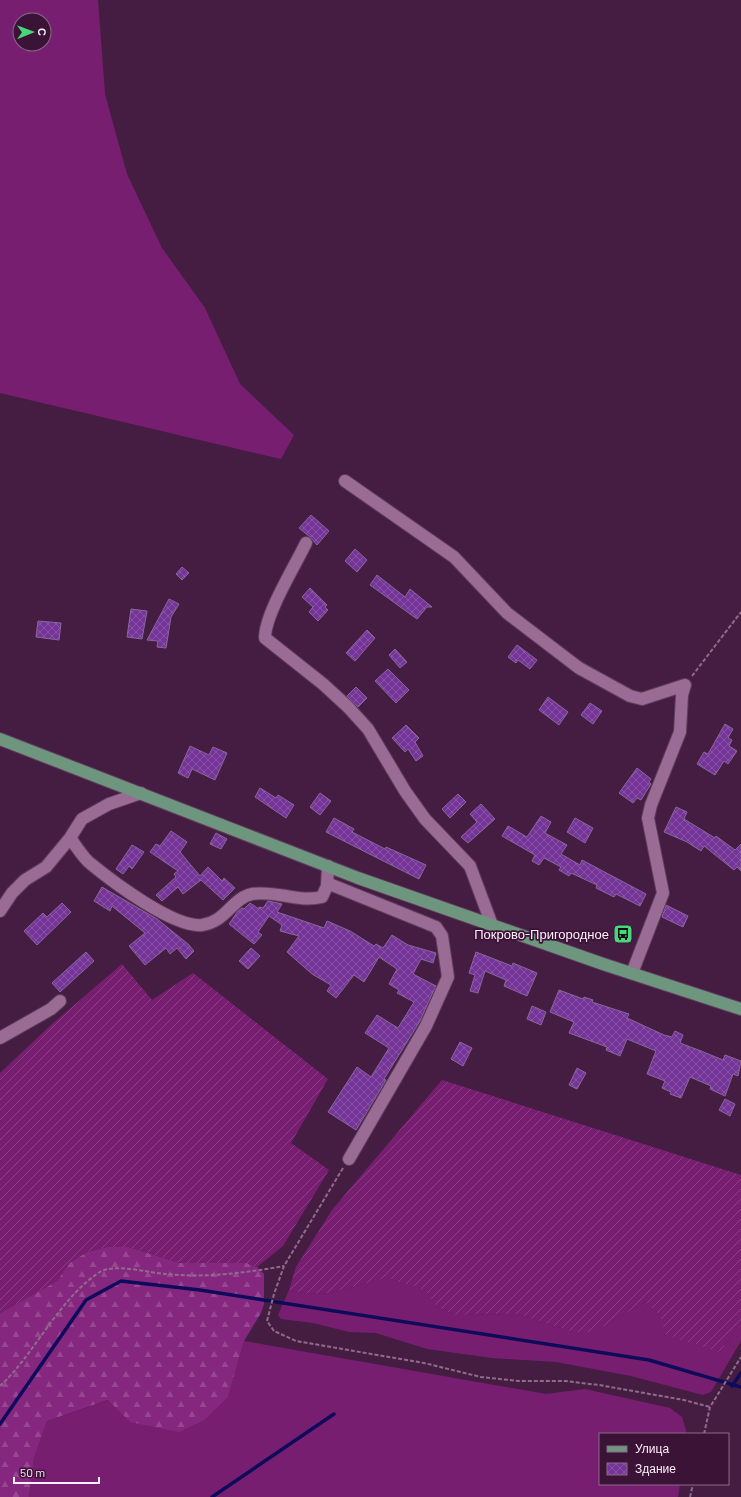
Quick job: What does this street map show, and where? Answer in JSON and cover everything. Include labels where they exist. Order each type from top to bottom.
[{"type":"main road","points":[[0,739],[328,866],[492,925],[741,1009]]},
{"type":"lane","points":[[345,481],[454,557],[507,613],[579,668],[630,696],[642,699],[685,685]]},
{"type":"lane","points":[[306,543],[273,609],[265,630],[265,638],[323,684],[348,707],[368,729],[405,791],[425,819],[470,866],[492,925]]},
{"type":"lane","points":[[632,973],[663,893],[648,818],[651,805],[680,732],[682,695],[685,685]]},
{"type":"lane","points":[[0,911],[12,893],[25,880],[46,867],[70,838],[82,819],[109,804],[141,793]]},
{"type":"lane","points":[[70,838],[90,864],[138,898],[169,917],[186,924],[202,925],[219,920],[242,898],[251,894],[271,892],[312,899],[322,897],[327,884],[328,866]]},
{"type":"lane","points":[[327,884],[436,928],[442,936],[448,977],[426,1026],[349,1159]]},
{"type":"lane","points":[[0,1038],[60,1002]]},
{"type":"path","points":[[685,685],[741,612]]},
{"type":"path","points":[[349,1159],[284,1266],[274,1294],[267,1321],[274,1331],[296,1342],[424,1363],[481,1377],[519,1381],[565,1381],[599,1385],[684,1400],[710,1407]]},
{"type":"path","points":[[0,1386],[80,1289],[101,1271],[126,1268],[167,1274],[234,1275],[284,1266]]},
{"type":"path","points":[[704,1433],[710,1407],[741,1357]]},
{"type":"path","points":[[690,1497],[693,1485]]},
{"type":"shaded area","points":[[0,0],[98,0],[105,94],[127,174],[162,248],[205,308],[240,384],[294,435],[281,459],[0,393]]},
{"type":"shaded area","points":[[122,964],[152,1000],[193,973],[328,1079],[291,1143],[329,1170],[283,1246],[257,1267],[247,1263],[180,1263],[129,1247],[107,1247],[87,1252],[69,1263],[57,1281],[0,1313],[0,1073],[51,1025]]},
{"type":"shaded area","points":[[442,1080],[741,1175],[741,1321],[720,1352],[666,1335],[660,1316],[645,1302],[594,1332],[573,1332],[517,1314],[456,1315],[437,1307],[425,1290],[386,1278],[330,1293],[309,1294],[289,1290],[296,1267],[332,1210]]},
{"type":"shaded area","points":[[386,1278],[426,1290],[437,1307],[456,1315],[517,1314],[573,1332],[594,1332],[645,1302],[660,1316],[720,1352],[741,1321],[741,1341],[711,1392],[703,1395],[631,1376],[556,1362],[492,1358],[427,1349],[376,1333],[349,1332],[313,1323],[281,1319],[278,1315],[289,1290],[309,1294],[330,1293]]},
{"type":"shaded area","points":[[244,1341],[546,1394],[585,1389],[670,1408],[682,1417],[687,1433],[599,1433],[599,1485],[680,1485],[678,1497],[29,1497],[34,1458],[47,1421],[109,1400],[130,1422],[228,1397]]},
{"type":"green space","points":[[107,1247],[129,1247],[180,1263],[247,1263],[257,1267],[264,1274],[264,1304],[261,1313],[244,1341],[228,1397],[204,1420],[179,1432],[130,1422],[108,1400],[47,1421],[34,1458],[29,1497],[0,1497],[0,1313],[57,1281],[69,1263],[87,1252]]},
{"type":"building","points":[[311,515],[329,531],[317,545],[299,528]]},
{"type":"building","points":[[355,549],[367,560],[357,572],[345,561]]},
{"type":"building","points":[[182,567],[189,573],[182,580],[176,574]]},
{"type":"building","points":[[377,575],[405,597],[410,589],[432,607],[427,607],[417,619],[370,585]]},
{"type":"building","points":[[310,588],[327,605],[325,607],[328,610],[318,621],[309,612],[313,607],[302,597]]},
{"type":"building","points":[[169,599],[179,604],[171,617],[166,648],[157,647],[158,641],[147,640]]},
{"type":"building","points":[[131,609],[147,611],[142,639],[127,637]]},
{"type":"building","points":[[38,621],[61,623],[59,640],[36,637]]},
{"type":"building","points":[[367,630],[375,638],[355,661],[346,653]]},
{"type":"building","points":[[517,645],[537,660],[530,669],[518,660],[516,663],[508,657]]},
{"type":"building","points":[[395,649],[407,662],[400,668],[389,655]]},
{"type":"building","points":[[388,669],[409,690],[396,703],[375,681]]},
{"type":"building","points":[[356,687],[367,698],[358,707],[347,696]]},
{"type":"building","points":[[548,697],[568,712],[559,725],[539,710]]},
{"type":"building","points":[[590,703],[602,711],[593,724],[581,715]]},
{"type":"building","points":[[725,724],[733,729],[728,738],[732,740],[729,746],[737,751],[728,764],[724,761],[715,775],[697,764],[704,752],[708,754]]},
{"type":"building","points":[[406,725],[419,738],[415,742],[423,756],[416,761],[408,749],[405,752],[392,738]]},
{"type":"building","points":[[190,746],[209,755],[213,747],[227,753],[215,780],[192,769],[188,778],[178,773]]},
{"type":"building","points":[[637,768],[651,779],[649,782],[651,784],[641,800],[637,798],[633,803],[619,793]]},
{"type":"building","points":[[260,788],[276,798],[278,795],[294,805],[286,818],[255,797]]},
{"type":"building","points":[[320,793],[331,801],[320,815],[310,807]]},
{"type":"building","points":[[458,794],[466,802],[450,818],[442,809]]},
{"type":"building","points":[[481,804],[495,819],[468,843],[461,837],[477,822],[470,814]]},
{"type":"building","points":[[676,807],[687,812],[684,819],[715,838],[716,836],[735,850],[741,844],[741,871],[737,867],[734,870],[704,846],[701,851],[687,842],[664,832]]},
{"type":"building","points":[[541,816],[551,822],[545,833],[567,845],[561,854],[580,865],[582,860],[646,894],[640,906],[616,894],[614,897],[596,888],[597,885],[571,873],[569,876],[559,870],[561,867],[544,858],[539,865],[532,861],[535,855],[502,836],[508,826],[527,837]]},
{"type":"building","points":[[334,818],[354,829],[352,832],[385,849],[386,847],[426,865],[419,879],[326,832]]},
{"type":"building","points":[[575,818],[593,828],[585,843],[567,832]]},
{"type":"building","points":[[171,831],[187,842],[180,852],[200,876],[208,867],[222,881],[224,878],[235,888],[223,900],[201,880],[183,894],[178,887],[162,901],[156,895],[176,877],[174,874],[178,871],[150,852],[156,844],[160,846]]},
{"type":"building","points":[[216,833],[227,839],[221,849],[210,844]]},
{"type":"building","points":[[132,845],[144,852],[132,869],[129,866],[123,874],[116,869]]},
{"type":"building","points":[[102,887],[157,919],[188,944],[194,951],[186,959],[177,948],[170,954],[166,948],[145,965],[129,946],[145,933],[112,906],[110,911],[94,901]]},
{"type":"building","points":[[268,901],[282,904],[277,912],[324,928],[327,921],[350,931],[374,946],[376,944],[383,948],[392,935],[408,945],[436,953],[433,963],[421,959],[413,974],[436,986],[420,1021],[384,1079],[386,1080],[356,1130],[328,1112],[357,1067],[371,1077],[389,1048],[365,1033],[377,1015],[398,1028],[414,1002],[397,993],[399,990],[389,984],[397,969],[379,957],[364,982],[354,975],[336,998],[327,991],[331,985],[312,974],[287,952],[299,936],[280,931],[282,925],[269,916],[258,932],[262,935],[254,944],[229,924],[238,911],[242,908],[244,909],[250,903],[259,909],[259,907],[263,908]]},
{"type":"building","points":[[62,903],[71,912],[37,945],[24,931],[43,913],[47,917]]},
{"type":"building","points":[[666,905],[688,916],[683,927],[662,917]]},
{"type":"building","points":[[251,948],[260,956],[248,969],[239,961]]},
{"type":"building","points":[[86,952],[94,961],[60,992],[52,983]]},
{"type":"building","points":[[476,952],[512,966],[513,963],[537,973],[527,996],[504,986],[506,980],[485,971],[478,993],[470,991],[475,975],[469,973]]},
{"type":"building","points":[[559,990],[583,999],[584,997],[593,1000],[592,1002],[629,1014],[627,1018],[664,1035],[672,1037],[675,1031],[683,1035],[680,1043],[723,1060],[725,1055],[741,1061],[738,1076],[733,1074],[725,1096],[710,1089],[711,1086],[690,1077],[681,1098],[670,1094],[671,1092],[662,1088],[665,1081],[647,1074],[656,1051],[627,1039],[620,1056],[606,1050],[607,1047],[569,1033],[574,1022],[550,1012]]},
{"type":"building","points":[[532,1006],[546,1012],[541,1025],[527,1019]]},
{"type":"building","points":[[460,1042],[472,1048],[463,1066],[451,1059]]},
{"type":"building","points":[[577,1068],[586,1073],[577,1089],[569,1085]]},
{"type":"building","points":[[725,1099],[735,1104],[730,1116],[719,1110]]},
{"type":"waterway","points":[[0,1424],[86,1300],[121,1281],[200,1290],[649,1360],[741,1387]]},
{"type":"waterway","points":[[732,1386],[741,1373]]},
{"type":"waterway","points":[[212,1497],[334,1414]]},
{"type":"place","name":"Покрово-Пригородное","points":[[623,934]]}]
